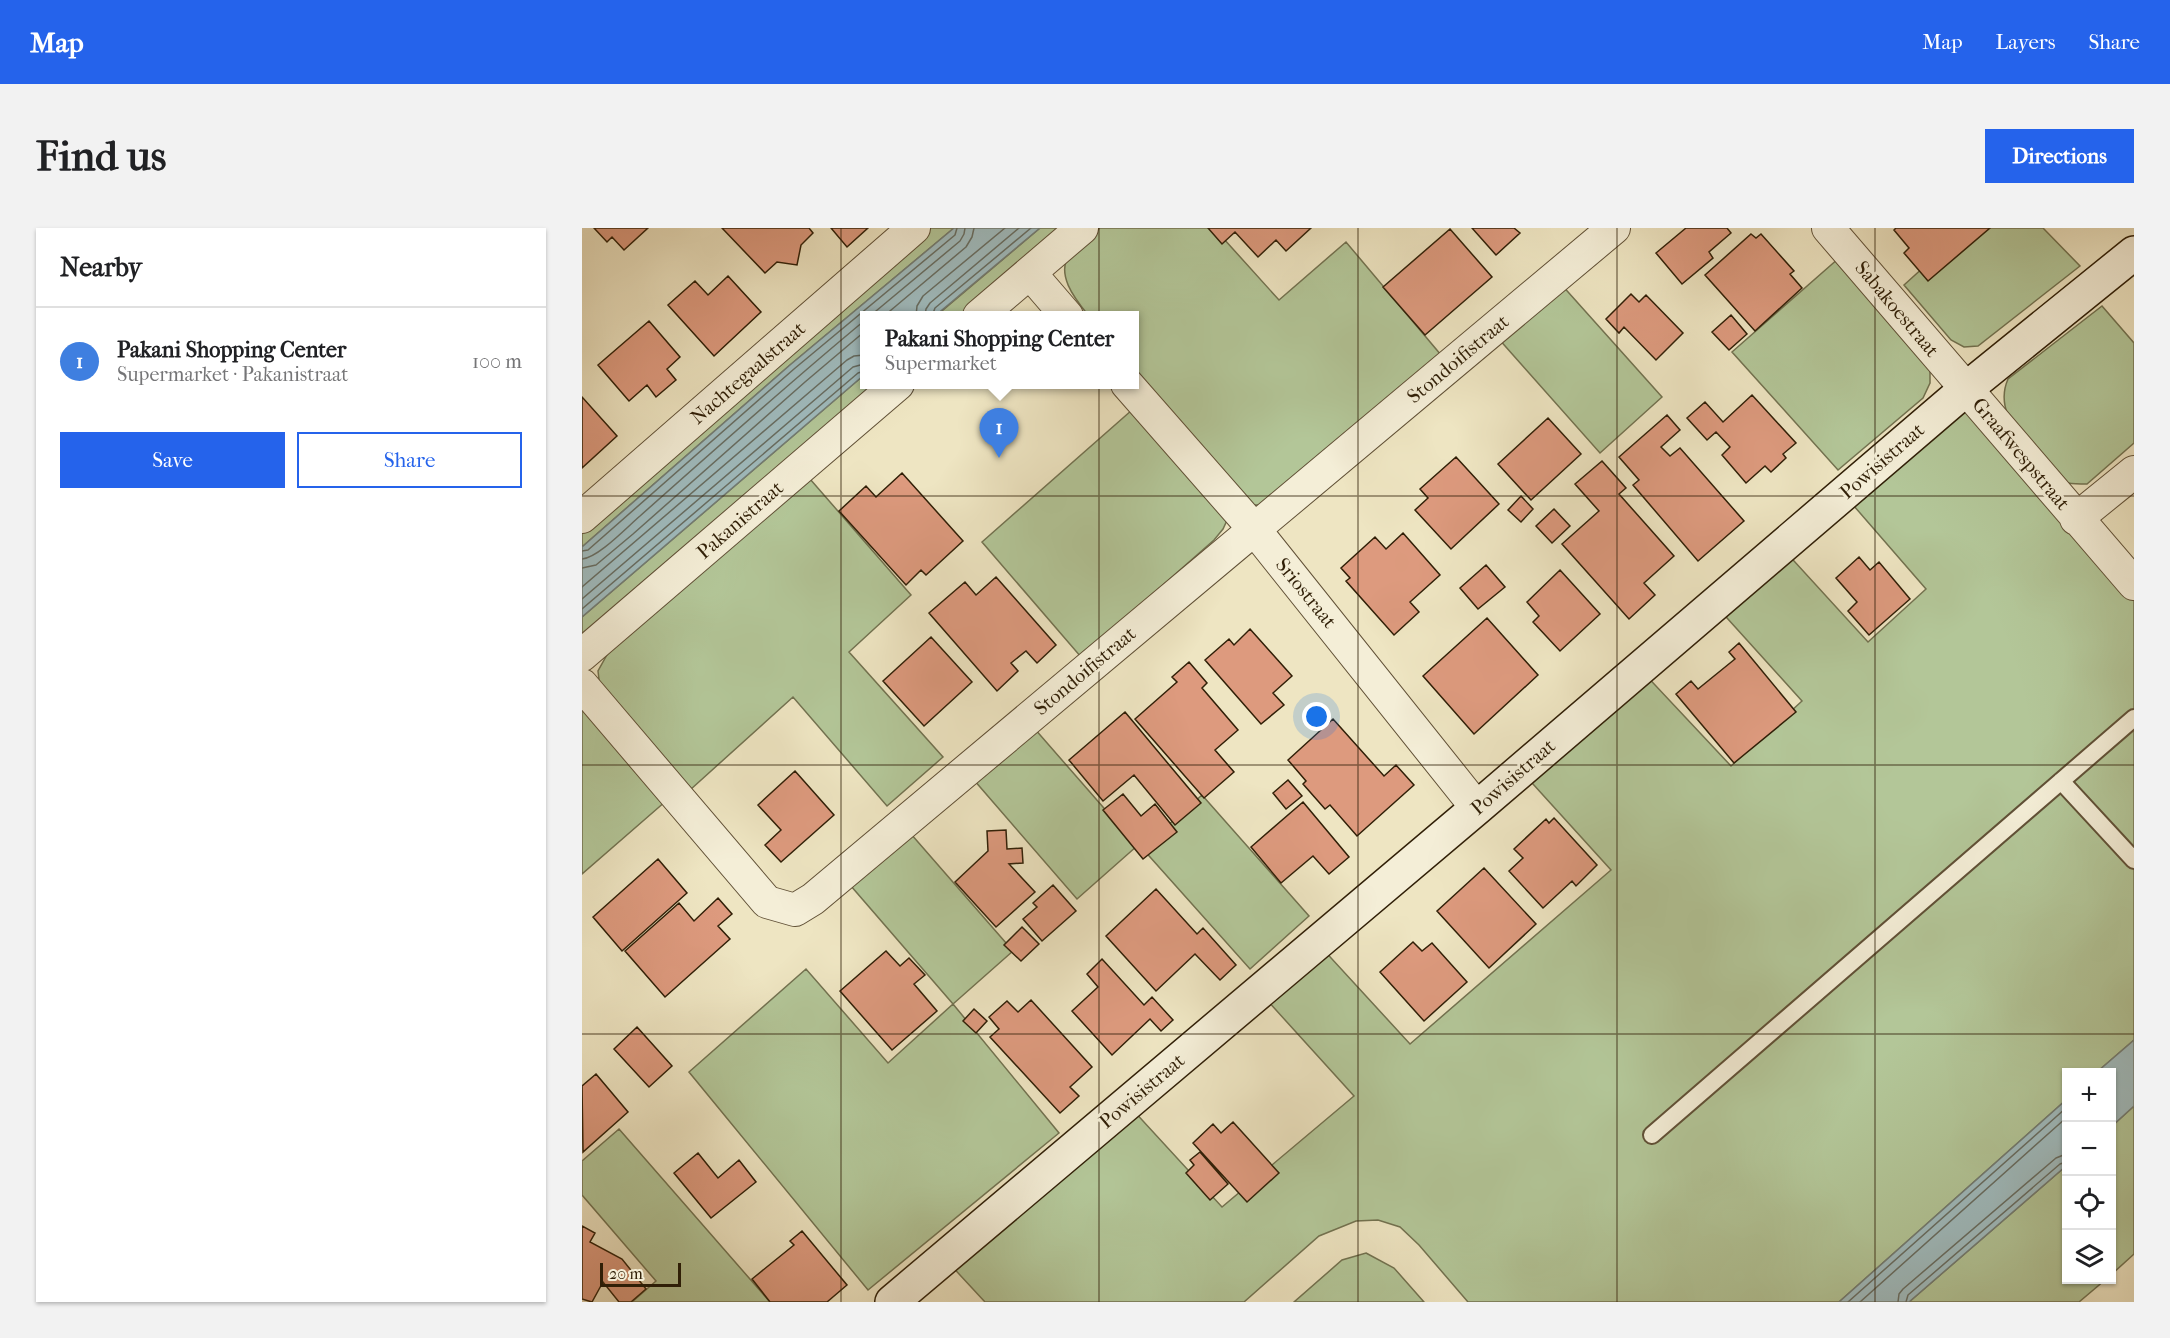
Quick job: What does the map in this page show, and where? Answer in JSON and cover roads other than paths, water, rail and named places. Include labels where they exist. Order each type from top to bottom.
[{"type":"street","name":"Nachtegaalstraat","points":[[582,517],[914,228]]},
{"type":"street","points":[[985,311],[1082,228]]},
{"type":"street","name":"Stondoifistraat","points":[[582,685],[767,902],[795,910],[813,899],[1614,228]]},
{"type":"street","name":"Sabakoestraat","points":[[1828,228],[1966,389]]},
{"type":"street","name":"Powisistraat","points":[[892,1302],[1477,808],[1966,389],[2134,253]]},
{"type":"street","points":[[1030,273],[1063,311]]},
{"type":"street","name":"Pakanistraat","points":[[582,655],[892,389]]},
{"type":"street","name":"Sriostraat","points":[[1131,389],[1255,530],[1477,808]]},
{"type":"street","name":"Graafwespstraat","points":[[1966,389],[2134,584]]},
{"type":"street","points":[[2076,519],[2134,471]]},
{"type":"lane","points":[[1652,1136],[2134,718]]},
{"type":"lane","points":[[2061,781],[2134,860]]},
{"type":"water","points":[[954,228],[1040,228],[941,311],[860,311],[860,378],[582,617],[582,547],[790,365]]},
{"type":"water","points":[[2134,1040],[2134,1106],[2116,1122],[2116,1068],[2102,1068]]},
{"type":"water","points":[[2062,1104],[2062,1169],[1909,1302],[1839,1302]]},
{"type":"place","name":"Pakani Shopping Center","points":[[999,458]]}]
